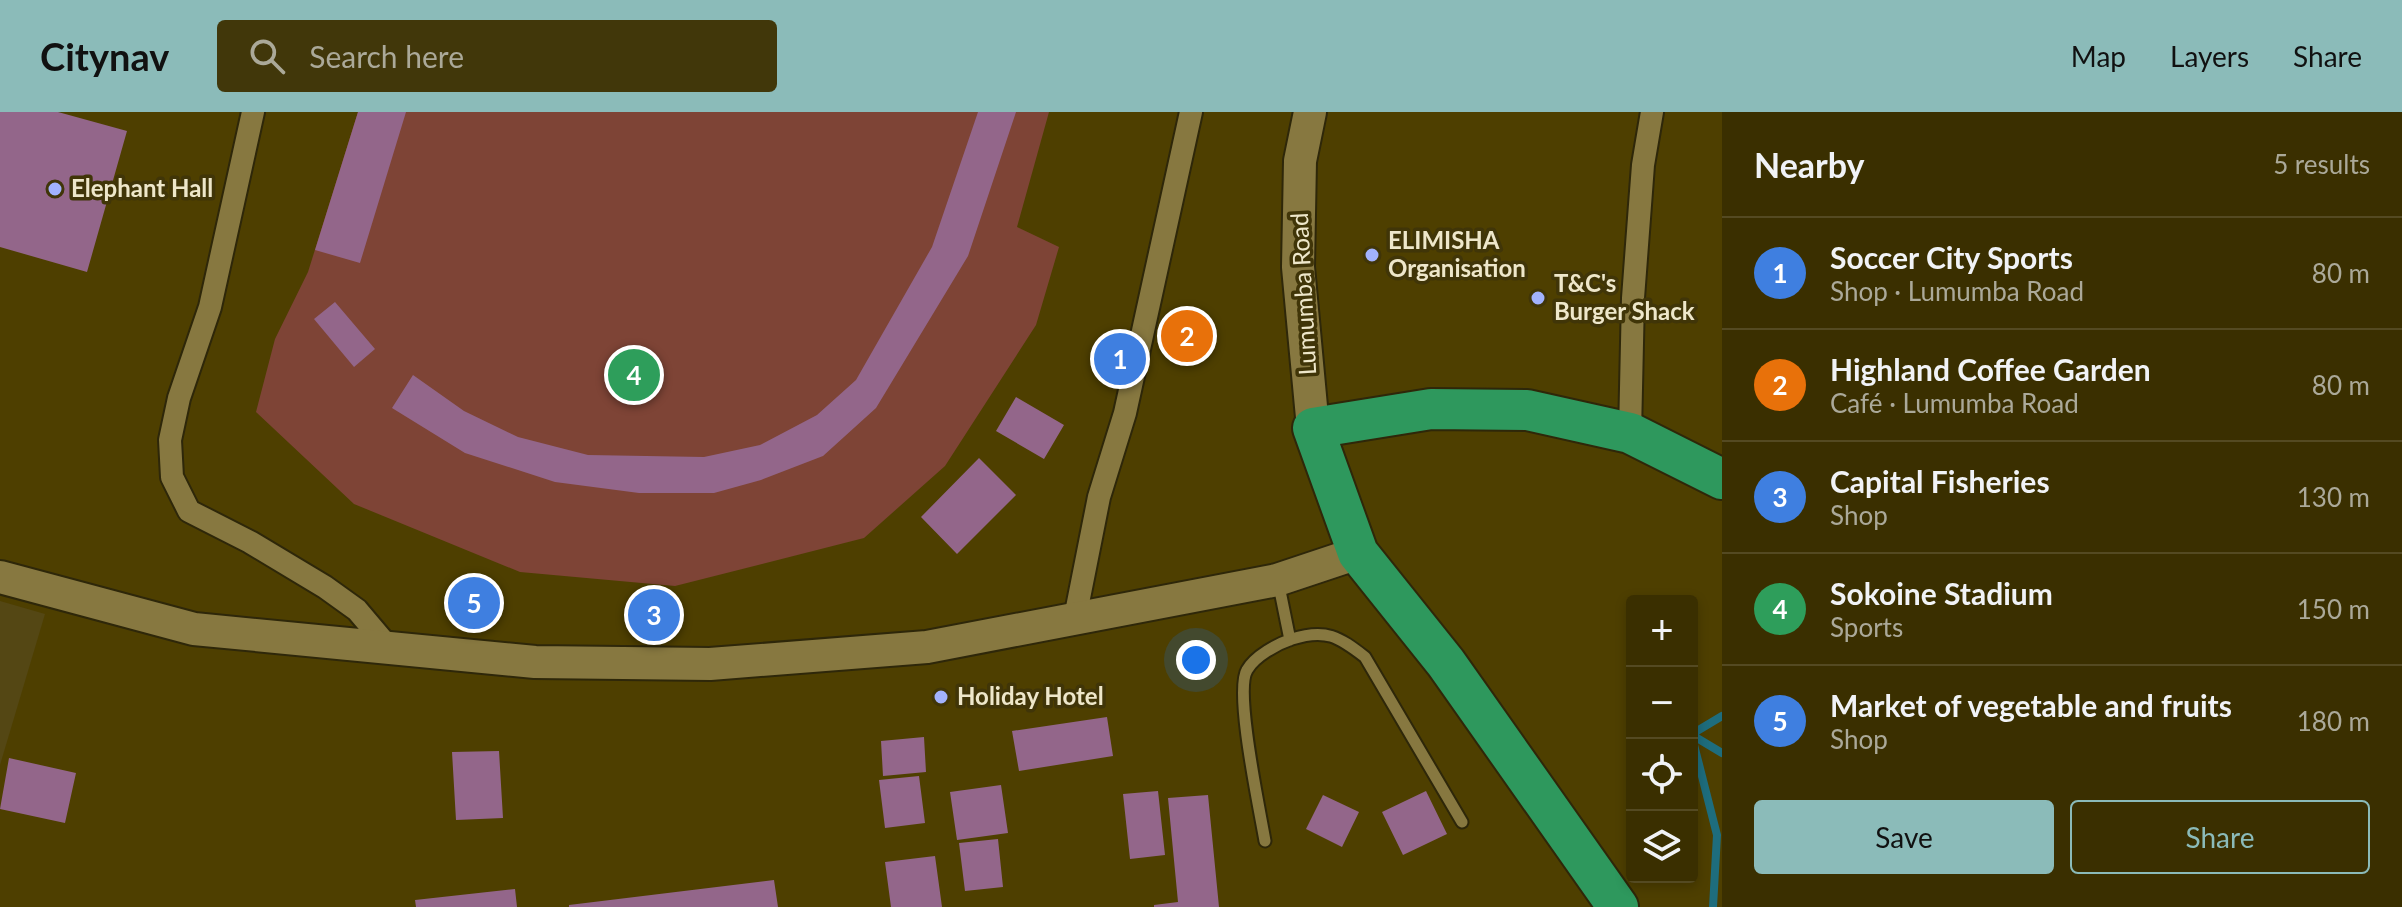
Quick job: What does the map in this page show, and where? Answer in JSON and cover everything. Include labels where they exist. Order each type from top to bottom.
[{"type":"highway","points":[[1618,907],[1446,663],[1358,553],[1313,428],[1431,409],[1527,410],[1630,433],[1722,479]]},
{"type":"street","points":[[253,112],[210,307],[179,398],[170,440],[172,477],[189,511],[250,542],[325,587],[357,610],[390,649]]},
{"type":"street","points":[[1075,618],[1099,497],[1125,413],[1191,112]]},
{"type":"street","name":"Lumumba Road","points":[[1310,112],[1300,161],[1298,267],[1313,428]]},
{"type":"street","points":[[1630,433],[1633,298],[1643,165],[1652,112]]},
{"type":"street","points":[[0,577],[194,629],[535,662],[710,664],[927,647],[1277,580],[1358,553]]},
{"type":"lane","points":[[1277,580],[1290,640]]},
{"type":"lane","points":[[1265,841],[1243,702],[1245,672],[1257,658],[1290,640],[1314,634],[1340,638],[1365,657],[1462,822]]},
{"type":"shaded area","points":[[358,112],[1049,112],[1017,227],[1059,247],[1036,325],[945,466],[864,538],[675,586],[520,572],[354,504],[256,412],[275,339],[308,272]]},
{"type":"shaded area","points":[[0,601],[45,614],[0,765]]},
{"type":"building","name":"Elephant Hall","points":[[0,112],[58,112],[127,131],[87,272],[0,247]]},
{"type":"building","points":[[358,112],[406,112],[360,263],[315,250]]},
{"type":"building","points":[[978,112],[1016,112],[968,256],[876,408],[823,456],[761,480],[714,493],[639,493],[555,482],[465,453],[392,408],[413,375],[464,411],[518,437],[588,455],[704,457],[760,445],[817,415],[856,380],[932,247]]},
{"type":"building","points":[[335,302],[375,349],[354,367],[314,319]]},
{"type":"building","points":[[1016,397],[1064,425],[1044,459],[996,431]]},
{"type":"building","points":[[979,458],[1016,495],[957,554],[921,517]]},
{"type":"building","points":[[1107,717],[1113,756],[1019,771],[1012,731]]},
{"type":"building","points":[[924,737],[926,772],[883,776],[881,741]]},
{"type":"building","points":[[499,751],[503,818],[456,820],[452,752]]},
{"type":"building","points":[[9,758],[76,773],[65,823],[0,809]]},
{"type":"building","points":[[919,776],[925,823],[885,828],[879,780]]},
{"type":"building","points":[[1001,785],[1008,833],[957,840],[950,792]]},
{"type":"building","points":[[1158,791],[1165,855],[1130,859],[1123,794]]},
{"type":"building","points":[[1426,791],[1447,834],[1403,855],[1382,812]]},
{"type":"building","points":[[1208,795],[1219,907],[1154,907],[1178,902],[1168,798]]},
{"type":"building","points":[[1323,795],[1359,812],[1342,847],[1306,829]]},
{"type":"building","points":[[998,839],[1003,887],[965,891],[959,843]]},
{"type":"building","points":[[935,856],[942,907],[891,907],[885,862]]},
{"type":"building","points":[[774,880],[778,907],[569,907],[569,905]]},
{"type":"building","points":[[515,889],[517,907],[416,907],[415,900]]},
{"type":"waterway","points":[[1698,730],[1722,716]]},
{"type":"waterway","points":[[1693,739],[1717,835],[1713,907]]},
{"type":"waterway","points":[[1698,739],[1722,753]]},
{"type":"place","name":"Elephant Hall","points":[[55,189]]},
{"type":"place","name":"ELIMISHA Organisation","points":[[1372,255]]},
{"type":"place","name":"T&C's Burger Shack","points":[[1538,298]]},
{"type":"place","name":"Highland Coffee Garden","points":[[1187,336]]},
{"type":"place","name":"Soccer City Sports","points":[[1120,359]]},
{"type":"place","name":"Sokoine Stadium","points":[[634,375]]},
{"type":"place","name":"Market of vegetable and fruits","points":[[474,603]]},
{"type":"place","name":"Capital Fisheries","points":[[654,615]]},
{"type":"place","name":"Holiday Hotel","points":[[941,697]]}]
